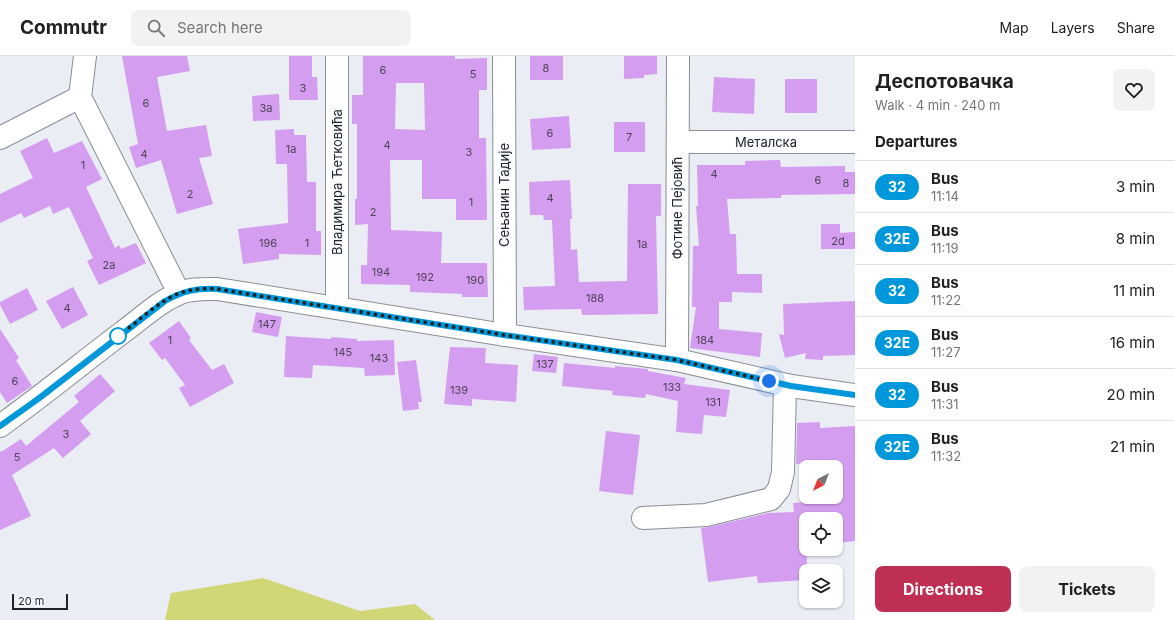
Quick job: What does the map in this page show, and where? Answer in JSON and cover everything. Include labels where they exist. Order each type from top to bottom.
[{"type":"street","points":[[85,56],[80,97],[179,293]]},
{"type":"street","name":"Владимира Ћетковића","points":[[337,56],[337,308]]},
{"type":"street","name":"Сењанин Тадије","points":[[504,56],[504,335]]},
{"type":"street","name":"Фотине Пејовић","points":[[677,360],[678,56]]},
{"type":"street","points":[[0,138],[80,97]]},
{"type":"street","name":"Металска","points":[[678,142],[855,142]]},
{"type":"street","points":[[0,426],[38,399],[165,301],[179,293],[197,289],[217,289],[504,335],[677,360],[785,385],[855,395]]},
{"type":"street","points":[[643,518],[706,515],[771,499],[779,489],[783,472],[785,385]]},
{"type":"green space","points":[[263,578],[360,611],[415,604],[435,620],[165,620],[171,593]]},
{"type":"building","points":[[122,56],[187,56],[190,71],[157,77],[167,131],[206,125],[212,156],[199,158],[213,204],[177,214],[161,160],[136,168],[129,147],[138,144]]},
{"type":"building","points":[[289,56],[312,56],[312,77],[317,77],[318,100],[289,100]]},
{"type":"building","points":[[363,56],[455,56],[455,59],[487,58],[487,90],[479,90],[479,138],[486,138],[487,220],[456,220],[456,199],[422,199],[422,160],[390,160],[391,230],[442,232],[441,263],[487,263],[488,297],[462,297],[462,294],[410,292],[410,285],[361,284],[361,265],[367,265],[368,224],[355,225],[355,199],[357,199],[357,124],[352,124],[352,95],[363,95]],"holes":[[[396,83],[424,83],[425,130],[395,129]]]},
{"type":"building","points":[[530,56],[563,56],[563,80],[530,80]]},
{"type":"building","points":[[624,56],[657,56],[657,74],[644,75],[644,78],[624,79]]},
{"type":"building","points":[[714,77],[755,79],[754,114],[712,112]]},
{"type":"building","points":[[785,79],[817,79],[817,113],[785,113]]},
{"type":"building","points":[[279,94],[280,120],[253,121],[252,96]]},
{"type":"building","points":[[569,116],[571,148],[532,150],[530,119]]},
{"type":"building","points":[[614,122],[645,122],[645,152],[614,152]]},
{"type":"building","points":[[294,129],[294,135],[306,135],[307,182],[316,182],[316,231],[321,231],[321,255],[279,254],[279,259],[243,264],[238,229],[288,223],[287,164],[276,164],[275,130]]},
{"type":"building","points":[[47,138],[54,153],[82,141],[102,179],[86,187],[115,248],[119,245],[121,249],[136,243],[146,263],[99,285],[87,261],[93,258],[69,207],[53,214],[50,206],[24,218],[21,213],[0,223],[0,194],[33,178],[20,151]]},
{"type":"building","points":[[780,160],[781,167],[845,166],[845,172],[855,172],[855,194],[781,195],[781,198],[727,199],[730,234],[736,234],[737,274],[762,274],[762,293],[732,292],[732,302],[719,302],[719,329],[762,333],[760,357],[690,348],[696,307],[692,307],[693,246],[699,246],[696,206],[698,206],[697,165],[745,165],[745,161]]},
{"type":"building","points":[[570,180],[572,219],[570,219],[571,250],[577,249],[579,282],[627,281],[628,184],[661,184],[661,216],[656,216],[658,314],[582,315],[581,309],[524,310],[523,287],[555,286],[552,220],[544,220],[543,215],[530,215],[529,182]]},
{"type":"building","points":[[821,224],[840,224],[840,233],[855,232],[855,249],[821,249]]},
{"type":"building","points":[[73,287],[88,315],[62,329],[46,301]]},
{"type":"building","points":[[27,288],[38,310],[10,324],[0,305],[0,302]]},
{"type":"building","points":[[855,301],[855,355],[823,356],[823,360],[805,359],[806,353],[785,358],[779,334],[784,335],[783,304]]},
{"type":"building","points":[[256,312],[282,317],[278,337],[252,332]]},
{"type":"building","points":[[179,321],[191,338],[189,340],[212,370],[224,364],[234,383],[190,407],[179,388],[185,385],[165,358],[162,360],[149,343]]},
{"type":"building","points":[[0,329],[19,358],[16,360],[32,386],[7,403],[0,392]]},
{"type":"building","points":[[286,336],[331,339],[331,337],[357,339],[357,341],[394,340],[395,375],[365,376],[364,368],[313,365],[312,378],[284,377]]},
{"type":"building","points":[[450,347],[486,348],[485,363],[518,365],[516,402],[472,399],[472,406],[444,404]]},
{"type":"building","points":[[534,354],[558,357],[556,373],[532,371]]},
{"type":"building","points":[[416,360],[422,402],[418,402],[419,409],[403,411],[397,362]]},
{"type":"building","points":[[564,363],[615,368],[615,366],[648,369],[648,371],[686,378],[684,384],[730,390],[726,417],[704,415],[702,434],[676,432],[678,401],[646,394],[645,398],[612,395],[613,391],[562,386]]},
{"type":"building","points":[[100,374],[115,391],[80,421],[91,434],[63,458],[54,448],[12,475],[31,516],[0,530],[0,450],[1,452],[21,439],[26,446],[79,402],[74,396]]},
{"type":"building","points":[[820,422],[820,428],[855,426],[855,541],[843,542],[843,512],[799,512],[799,556],[807,556],[807,564],[799,564],[799,580],[758,583],[757,576],[708,582],[701,528],[768,513],[794,512],[793,503],[843,504],[843,460],[799,460],[799,464],[796,464],[797,423]]},
{"type":"building","points":[[606,431],[640,435],[633,495],[599,491]]},
{"type":"bus line","name":"32","points":[[0,426],[38,399],[165,301],[179,293],[197,289],[217,289],[504,335],[677,360],[791,386],[855,395]]},
{"type":"route","points":[[118,336],[165,301],[179,293],[197,289],[217,289],[504,335],[677,360],[769,381]]}]
